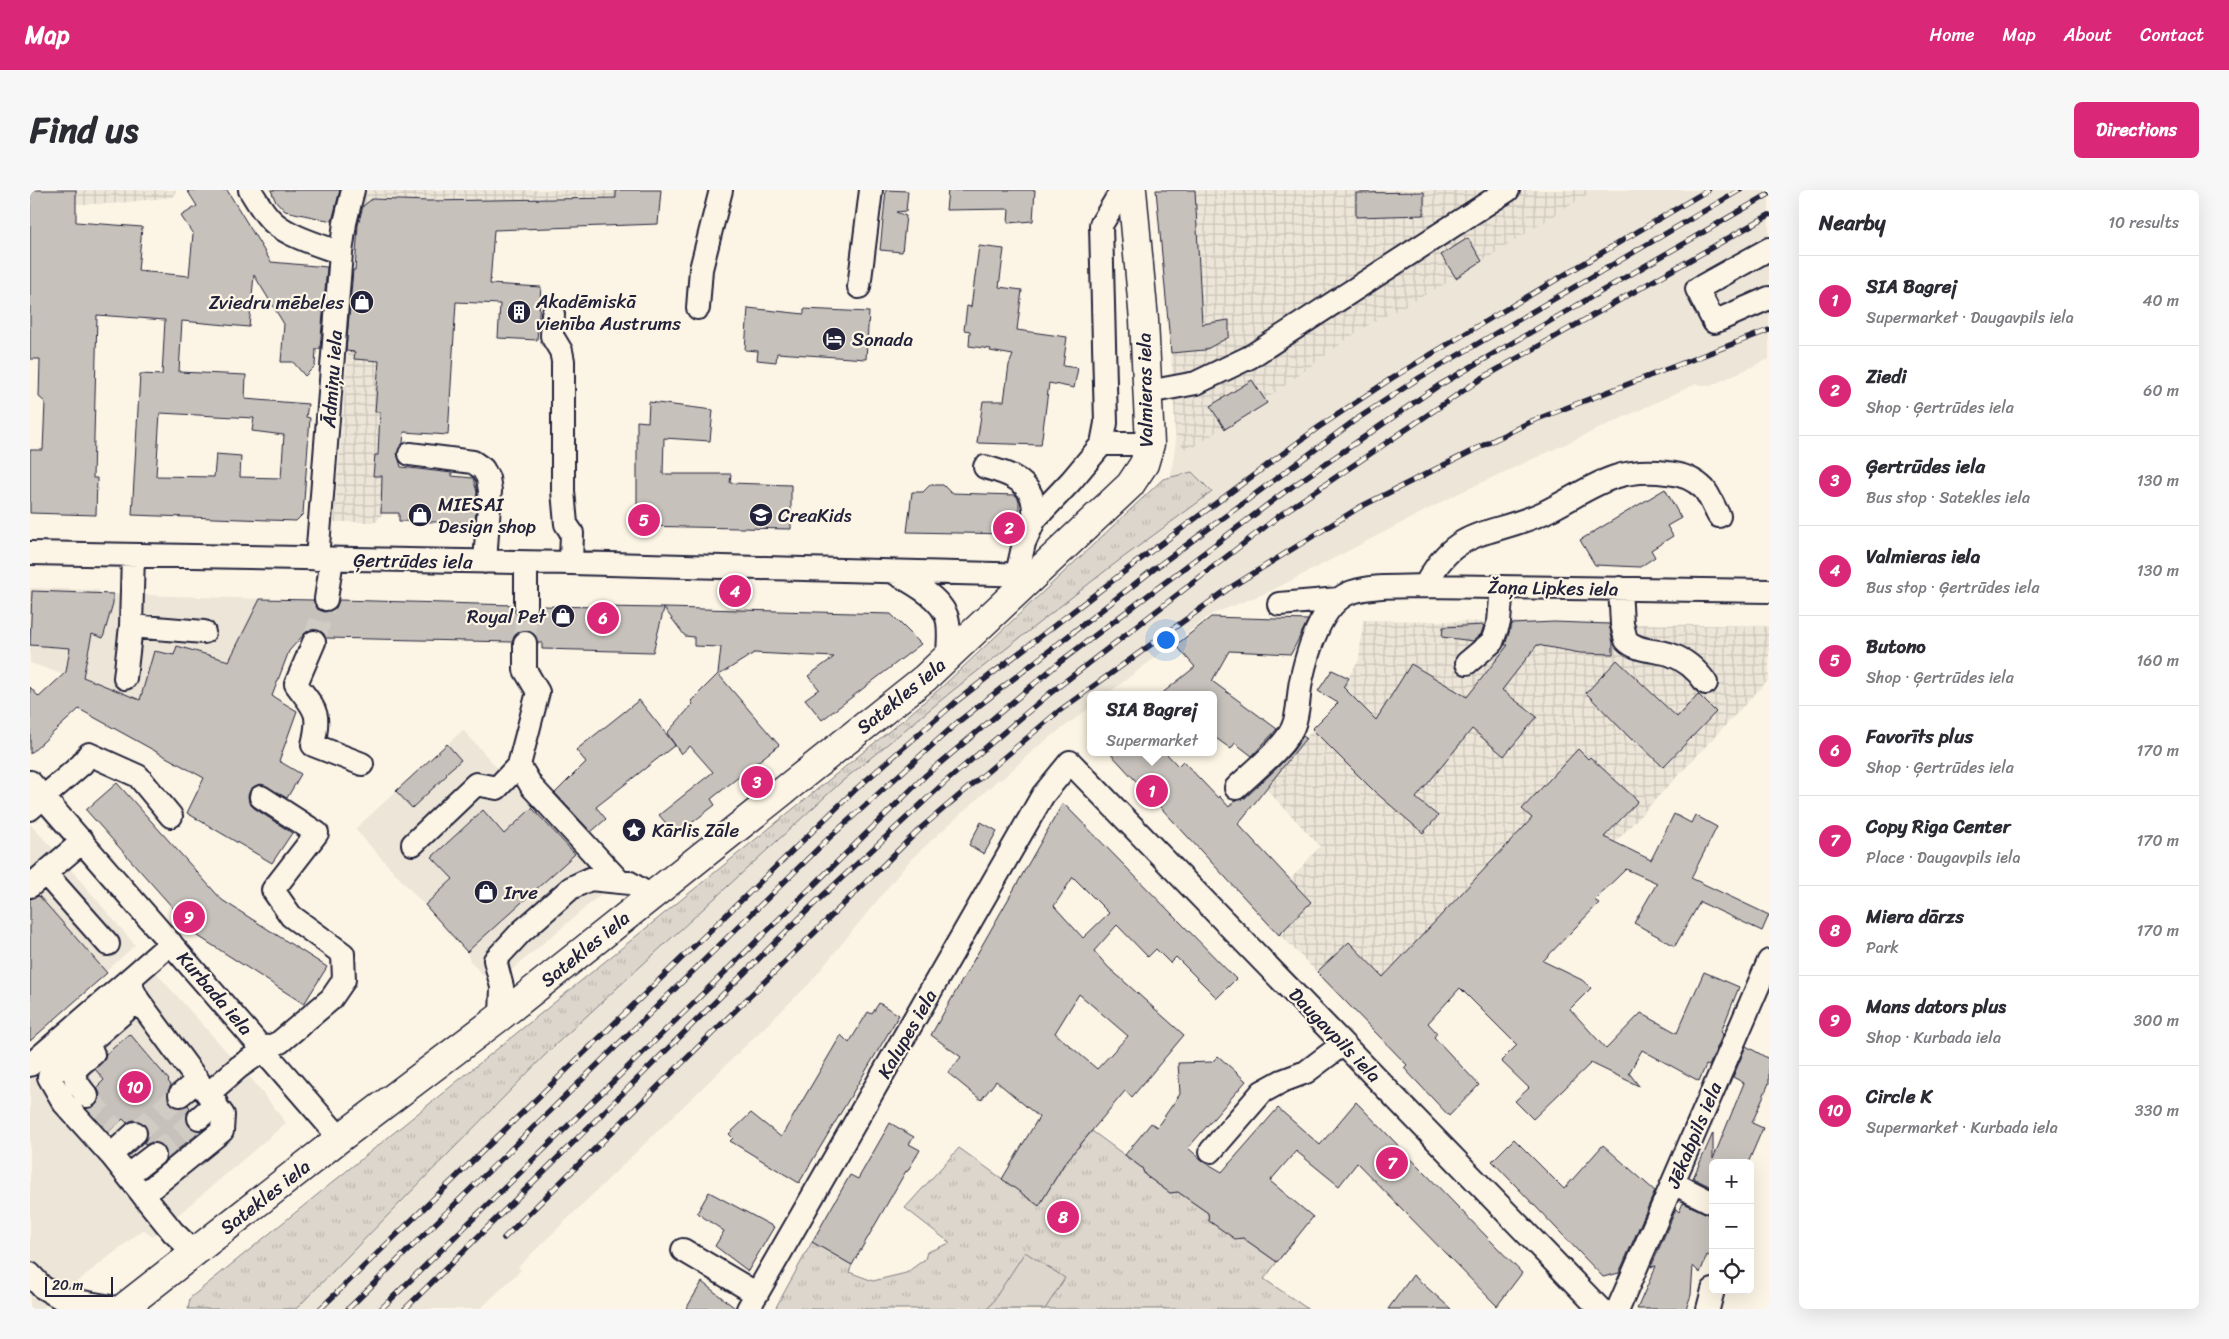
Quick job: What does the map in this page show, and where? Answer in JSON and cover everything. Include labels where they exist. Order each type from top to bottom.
[{"type":"main road","name":"Valmieras iela","points":[[1026,574],[1130,484],[1144,464],[1150,444],[1148,392],[1132,190]]},
{"type":"main road","name":"Satekles iela","points":[[122,1309],[340,1138],[501,1016],[948,658],[1026,574]]},
{"type":"street","points":[[250,190],[263,211],[274,223],[317,244],[341,253]]},
{"type":"street","name":"Ādmiņu iela","points":[[326,599],[324,559],[341,253],[345,223],[353,190]]},
{"type":"street","points":[[698,308],[701,269],[721,190]]},
{"type":"street","points":[[859,287],[870,190]]},
{"type":"street","points":[[1026,574],[1024,543],[1035,519],[1071,481],[1102,444],[1106,424],[1102,225],[1122,190]]},
{"type":"street","points":[[1148,392],[1196,383],[1250,357],[1508,190]]},
{"type":"street","points":[[1769,249],[1697,289],[1714,322],[1769,298]]},
{"type":"street","points":[[553,314],[552,336],[561,351],[563,361],[563,491],[566,524],[572,533],[571,563]]},
{"type":"street","points":[[1102,444],[1150,444]]},
{"type":"street","points":[[410,454],[473,462],[483,469],[488,478],[490,490],[485,562]]},
{"type":"street","points":[[985,467],[1005,472],[1026,488],[1031,496],[1035,519]]},
{"type":"street","points":[[1425,586],[1446,553],[1468,538],[1511,525],[1543,512],[1579,492],[1618,475],[1650,470],[1684,475],[1705,490],[1719,516]]},
{"type":"street","name":"Ģertrūdes iela","points":[[30,553],[1026,574]]},
{"type":"street","points":[[124,678],[131,626],[133,555]]},
{"type":"street","points":[[526,563],[526,605]]},
{"type":"street","points":[[892,572],[920,587],[937,602],[948,621],[948,658]]},
{"type":"street","name":"Žaņa Lipkes iela","points":[[1339,599],[1351,592],[1365,589],[1425,586],[1769,591]]},
{"type":"street","points":[[1467,662],[1492,642],[1499,622],[1502,587]]},
{"type":"street","points":[[1620,588],[1626,640],[1636,647],[1670,654],[1684,661],[1706,683]]},
{"type":"street","points":[[1279,604],[1339,599]]},
{"type":"street","points":[[1236,788],[1262,764],[1293,728],[1307,656],[1323,618],[1339,599]]},
{"type":"street","points":[[131,626],[204,632]]},
{"type":"street","points":[[314,642],[296,684],[317,713],[317,727],[313,745],[362,764]]},
{"type":"street","points":[[413,844],[476,784],[497,788],[519,765],[538,692],[525,670],[525,642]]},
{"type":"street","points":[[34,796],[82,764],[89,754],[138,776],[171,816]]},
{"type":"street","name":"Daugavpils iela","points":[[1070,762],[1600,1309]]},
{"type":"street","name":"Kalupes iela","points":[[753,1302],[1043,795],[1070,762]]},
{"type":"street","points":[[519,765],[532,787],[620,882]]},
{"type":"street","name":"Kurbada iela","points":[[34,796],[83,841],[340,1138]]},
{"type":"street","points":[[180,1095],[207,1092],[264,1049],[280,1042],[331,999],[344,980],[343,954],[291,916],[273,890],[317,833],[261,797]]},
{"type":"street","points":[[83,841],[38,880],[108,944]]},
{"type":"street","points":[[501,1016],[502,987],[494,960],[521,932],[571,888],[590,879],[630,883],[651,896]]},
{"type":"street","points":[[30,1065],[171,943]]},
{"type":"street","name":"Jēkabpils iela","points":[[1618,1309],[1769,961]]},
{"type":"street","points":[[132,977],[132,988],[142,1005],[223,1115],[222,1131],[143,1195]]},
{"type":"street","points":[[87,1096],[76,1083],[73,1074],[75,1069],[142,1005]]},
{"type":"street","points":[[142,1005],[49,1077],[64,1103],[121,1140],[128,1176],[173,1232],[195,1253]]},
{"type":"street","points":[[1211,1151],[1262,1092],[1282,1081],[1306,1072],[1343,1044]]},
{"type":"street","points":[[199,1118],[207,1092]]},
{"type":"street","points":[[128,1176],[154,1155]]},
{"type":"street","points":[[1673,1183],[1709,1201]]},
{"type":"street","points":[[683,1250],[753,1302]]},
{"type":"street","points":[[30,1274],[42,1287],[61,1298],[122,1309]]},
{"type":"street","points":[[1708,1309],[1712,1294]]},
{"type":"shaded area","points":[[30,190],[176,190],[173,197],[110,204],[76,204],[30,219]]},
{"type":"shaded area","points":[[343,190],[661,190],[658,224],[414,231],[404,432],[402,456],[399,456],[399,514],[383,513],[376,522],[334,522],[358,226],[337,222]]},
{"type":"shaded area","points":[[1156,190],[1594,190],[1456,278],[1361,329],[1273,394],[1188,451],[1176,440],[1171,353]]},
{"type":"shaded area","points":[[1594,190],[1769,190],[1769,359],[1710,386],[1696,384],[1461,492],[1271,591],[1212,614],[1111,691],[1087,691],[1087,710],[1037,747],[1001,780],[999,779],[911,859],[809,984],[518,1267],[521,1270],[480,1309],[288,1309],[541,1056],[678,932],[845,775],[960,678],[1170,482],[1176,440],[1174,423]]},
{"type":"shaded area","points":[[30,588],[99,590],[100,593],[113,594],[295,600],[205,779],[94,717],[65,675],[30,663]]},
{"type":"shaded area","points":[[1363,620],[1769,626],[1769,679],[1510,954],[1501,945],[1428,1022],[1409,1064],[1405,1063],[1260,914],[1320,846],[1266,789],[1313,729],[1348,693],[1343,686],[1359,660]]},
{"type":"shaded area","points":[[463,730],[575,854],[585,856],[612,885],[493,986],[470,961],[467,952],[355,829]]},
{"type":"shaded area","points":[[30,824],[54,850],[30,872]]},
{"type":"shaded area","points":[[67,865],[135,945],[30,1041],[30,897]]},
{"type":"shaded area","points":[[151,967],[253,1081],[286,1123],[152,1237],[144,1229],[42,1309],[30,1309],[30,1070]]},
{"type":"green space","points":[[1192,472],[1212,492],[1109,568],[956,688],[840,783],[554,1046],[296,1309],[188,1309],[190,1298],[943,686],[1163,479]]},
{"type":"green space","points":[[1092,1131],[1142,1168],[1145,1175],[1170,1193],[1178,1192],[1208,1213],[1209,1221],[1243,1238],[1277,1262],[1264,1279],[1308,1309],[775,1309],[812,1242],[852,1265],[849,1272],[873,1281],[906,1273],[925,1259],[927,1252],[950,1243],[905,1208],[959,1148],[1039,1205],[1076,1146],[1078,1148]]},
{"type":"green space","points":[[1025,1252],[1065,1278],[1045,1309],[988,1309]]},
{"type":"building","points":[[30,190],[76,190],[76,222],[142,227],[138,271],[189,276],[193,234],[181,216],[197,206],[187,190],[227,190],[271,262],[327,267],[320,349],[316,349],[315,366],[305,376],[293,362],[281,362],[284,324],[254,275],[249,327],[182,321],[179,372],[246,375],[245,399],[308,404],[306,417],[310,418],[303,514],[296,521],[132,515],[140,374],[162,375],[165,320],[97,315],[93,478],[97,478],[96,515],[30,513],[30,450],[43,450],[45,402],[39,397],[40,359],[30,359]],"holes":[[[160,413],[254,418],[252,431],[284,435],[281,478],[240,477],[241,456],[216,454],[214,477],[156,476]]]},
{"type":"building","points":[[271,190],[340,190],[332,221],[285,211],[275,200]]},
{"type":"building","points":[[616,190],[661,190],[658,224],[494,230],[490,284],[541,287],[537,340],[498,338],[500,304],[456,302],[448,435],[404,432],[403,443],[397,453],[401,467],[452,473],[452,476],[473,478],[477,492],[475,523],[399,521],[399,513],[381,513],[382,476],[373,476],[375,455],[378,455],[380,412],[375,412],[379,361],[354,359],[355,352],[346,351],[358,225],[363,206],[372,199],[428,201],[616,198]]},
{"type":"building","points":[[886,190],[908,191],[906,211],[896,212],[906,216],[902,252],[880,250]]},
{"type":"building","points":[[948,190],[1035,190],[1033,221],[1008,223],[1009,209],[946,210]]},
{"type":"building","points":[[1156,190],[1195,190],[1202,324],[1229,320],[1229,337],[1205,350],[1171,353]]},
{"type":"building","points":[[1424,192],[1424,215],[1356,217],[1356,193]]},
{"type":"building","points":[[1468,238],[1482,261],[1456,278],[1441,255]]},
{"type":"building","points":[[979,246],[1004,249],[999,287],[1022,290],[1017,330],[1067,337],[1063,366],[1078,368],[1074,388],[1049,383],[1041,445],[977,443],[983,401],[1004,401],[1009,365],[1013,355],[969,346],[970,331],[964,330],[967,306],[971,307]]},
{"type":"building","points":[[748,308],[804,314],[804,309],[869,312],[866,359],[777,353],[776,362],[757,360],[758,351],[745,350]]},
{"type":"building","points":[[1252,380],[1267,403],[1225,429],[1210,406]]},
{"type":"building","points":[[649,402],[713,410],[710,441],[664,438],[663,474],[731,474],[730,483],[791,485],[791,529],[637,526],[637,421],[648,422]]},
{"type":"building","points":[[930,485],[943,485],[951,493],[1016,495],[1019,501],[1019,523],[1012,534],[907,532],[912,492],[923,492]]},
{"type":"building","points":[[1665,489],[1681,518],[1667,526],[1673,536],[1651,550],[1655,557],[1640,567],[1595,565],[1580,540]]},
{"type":"building","points":[[32,591],[113,594],[113,603],[103,638],[92,634],[83,677],[140,700],[154,651],[174,655],[177,646],[229,661],[260,599],[313,600],[317,609],[325,612],[336,608],[339,600],[513,605],[515,612],[526,618],[533,616],[539,606],[665,608],[891,614],[921,644],[822,720],[805,699],[819,689],[808,676],[834,657],[754,653],[719,675],[779,745],[711,799],[715,805],[676,835],[659,815],[713,772],[690,746],[681,754],[667,733],[693,704],[691,701],[718,674],[721,647],[694,646],[694,637],[685,636],[664,608],[653,652],[542,649],[542,643],[538,643],[532,632],[525,630],[518,632],[512,642],[326,638],[320,630],[312,629],[306,632],[289,651],[272,696],[297,711],[279,761],[301,774],[287,798],[261,784],[250,790],[248,796],[249,803],[254,808],[292,833],[272,863],[187,813],[204,778],[79,709],[30,754],[30,687],[39,697],[66,672],[70,648],[30,645]]},
{"type":"building","points":[[1211,617],[1308,620],[1291,654],[1229,651],[1212,681],[1277,729],[1252,756],[1235,743],[1231,749],[1217,739],[1217,691],[1165,691],[1195,667],[1176,645]]},
{"type":"building","points":[[1554,622],[1609,624],[1613,654],[1580,653],[1537,645],[1502,690],[1537,717],[1504,756],[1472,729],[1416,798],[1438,816],[1423,833],[1375,792],[1312,729],[1338,703],[1318,691],[1332,670],[1349,678],[1343,687],[1376,720],[1411,664],[1467,697],[1508,645],[1505,645],[1512,624]]},
{"type":"building","points":[[1484,625],[1481,634],[1473,641],[1442,637],[1443,627]]},
{"type":"building","points":[[1617,660],[1677,717],[1698,694],[1716,712],[1663,767],[1634,739],[1632,740],[1586,693]]},
{"type":"building","points":[[639,700],[675,745],[596,807],[606,819],[591,832],[555,793],[586,762],[576,750]]},
{"type":"building","points":[[1303,736],[1306,738],[1238,824],[1311,902],[1279,935],[1113,756],[1169,756],[1178,766],[1183,761],[1229,807],[1234,801],[1245,798],[1293,751]]},
{"type":"building","points":[[447,744],[461,760],[412,808],[396,791]]},
{"type":"building","points":[[1578,749],[1588,759],[1590,757],[1638,801],[1604,837],[1651,860],[1674,814],[1691,823],[1695,815],[1717,827],[1691,878],[1769,915],[1762,931],[1700,902],[1675,946],[1634,923],[1657,883],[1626,869],[1594,900],[1599,903],[1543,961],[1582,980],[1591,988],[1570,1009],[1606,1049],[1641,1013],[1677,1033],[1704,972],[1739,987],[1721,1032],[1723,1034],[1709,1066],[1706,1065],[1699,1081],[1642,1050],[1629,1073],[1639,1086],[1591,1063],[1533,1119],[1515,1101],[1529,1088],[1501,1061],[1517,1045],[1460,988],[1428,1023],[1437,1033],[1434,1037],[1479,1085],[1449,1116],[1404,1068],[1407,1065],[1317,972],[1349,942],[1383,977],[1532,818],[1522,809]]},
{"type":"building","points":[[117,783],[222,900],[327,967],[304,1004],[198,936],[86,810]]},
{"type":"building","points":[[1063,803],[1236,979],[1217,998],[1176,957],[1170,963],[1156,949],[1148,957],[1117,925],[1094,951],[1108,967],[1184,1035],[1132,1097],[1125,1091],[1064,1164],[1039,1206],[1002,1179],[1039,1117],[996,1081],[981,1100],[948,1073],[961,1057],[931,1035]],"holes":[[[1073,877],[1109,913],[1083,938],[1054,906]],[[1079,994],[1128,1036],[1097,1069],[1055,1033]]]},
{"type":"building","name":"Irve","points":[[532,808],[575,854],[467,952],[425,905],[453,879],[432,857],[483,810],[504,834]]},
{"type":"building","points":[[981,822],[997,831],[984,854],[969,845]]},
{"type":"building","points":[[39,896],[107,973],[30,1041],[30,899]]},
{"type":"building","points":[[879,1003],[899,1015],[799,1183],[730,1141],[733,1138],[729,1134],[751,1113],[781,1137],[841,1035],[849,1043],[868,1012],[872,1014]]},
{"type":"building","points":[[130,1034],[169,1080],[171,1085],[167,1097],[170,1103],[176,1107],[188,1105],[190,1108],[186,1120],[189,1126],[194,1130],[201,1131],[166,1159],[165,1147],[159,1143],[152,1142],[145,1145],[148,1131],[145,1125],[139,1121],[133,1120],[127,1123],[123,1119],[108,1132],[87,1109],[95,1107],[99,1101],[100,1094],[97,1087],[104,1080],[95,1069],[105,1059],[106,1054]]},
{"type":"building","points":[[1746,1046],[1769,1059],[1769,1083],[1752,1123],[1763,1128],[1750,1159],[1713,1159],[1744,1083],[1733,1077]]},
{"type":"building","points":[[1218,1056],[1246,1081],[1188,1148],[1203,1161],[1222,1172],[1278,1108],[1320,1145],[1356,1102],[1522,1273],[1497,1306],[1357,1163],[1339,1186],[1296,1151],[1270,1181],[1313,1217],[1277,1262],[1243,1238],[1235,1239],[1209,1221],[1208,1213],[1178,1192],[1170,1193],[1145,1175],[1142,1168],[1125,1155],[1151,1123],[1157,1127],[1180,1094],[1178,1063],[1212,1062]]},
{"type":"building","points":[[890,1123],[914,1137],[909,1144],[920,1150],[852,1265],[812,1242],[850,1175],[858,1179]]},
{"type":"building","points":[[1713,1133],[1713,1159],[1709,1159],[1709,1186],[1693,1178]]},
{"type":"building","points":[[1514,1139],[1564,1189],[1603,1145],[1655,1191],[1619,1273],[1603,1277],[1492,1161]]},
{"type":"building","points":[[709,1192],[774,1227],[748,1271],[715,1246],[724,1231],[697,1213]]},
{"type":"building","points":[[1683,1203],[1709,1214],[1709,1256],[1707,1255],[1700,1273],[1693,1266],[1691,1295],[1686,1309],[1637,1309],[1656,1266],[1651,1267],[1676,1209],[1679,1212]]},
{"type":"building","points":[[1413,1275],[1451,1309],[1388,1309]]},
{"type":"building","points":[[702,1282],[735,1308],[735,1309],[686,1309]]},
{"type":"tunnel","points":[[314,642],[326,599]]},
{"type":"tunnel","points":[[525,643],[526,605]]},
{"type":"tunnel","points":[[135,1133],[180,1095]]},
{"type":"tunnel","points":[[87,1096],[113,1128]]},
{"type":"tunnel","points":[[154,1155],[199,1118]]},
{"type":"railway","points":[[320,1309],[855,790],[958,700],[1142,558],[1316,429],[1392,378],[1708,190]]},
{"type":"railway","points":[[348,1309],[829,838],[958,722],[1154,569],[1354,421],[1419,378],[1740,190]]},
{"type":"railway","points":[[381,1309],[926,775],[1060,662],[1283,493],[1438,386],[1769,194]]},
{"type":"railway","points":[[405,1309],[817,901],[944,783],[1049,694],[1283,513],[1479,380],[1769,215]]},
{"type":"railway","points":[[504,1238],[922,827],[1059,711],[1228,589],[1360,507],[1532,421],[1769,330]]},
{"type":"place","name":"Zviedru mēbeles","points":[[362,302]]},
{"type":"place","name":"Akadēmiskā vienība Austrums","points":[[519,312]]},
{"type":"place","name":"Sonada","points":[[834,339]]},
{"type":"place","name":"MIESAI Design shop","points":[[420,515]]},
{"type":"place","name":"CreaKids","points":[[761,515]]},
{"type":"place","name":"Butono","points":[[644,520]]},
{"type":"place","name":"Ziedi","points":[[1009,528]]},
{"type":"place","name":"Valmieras iela","points":[[735,591]]},
{"type":"place","name":"Royal Pet","points":[[563,616]]},
{"type":"place","name":"Favorīts plus","points":[[603,618]]},
{"type":"place","name":"Ģertrūdes iela","points":[[757,782]]},
{"type":"place","name":"SIA Bagrej","points":[[1152,791]]},
{"type":"place","name":"Kārlis Zāle","points":[[634,830]]},
{"type":"place","name":"Irve","points":[[486,892]]},
{"type":"place","name":"Mans dators plus","points":[[189,917]]},
{"type":"place","name":"Circle K","points":[[135,1087]]},
{"type":"place","name":"Copy Riga Center","points":[[1392,1163]]},
{"type":"place","name":"Miera dārzs","points":[[1063,1217]]}]
